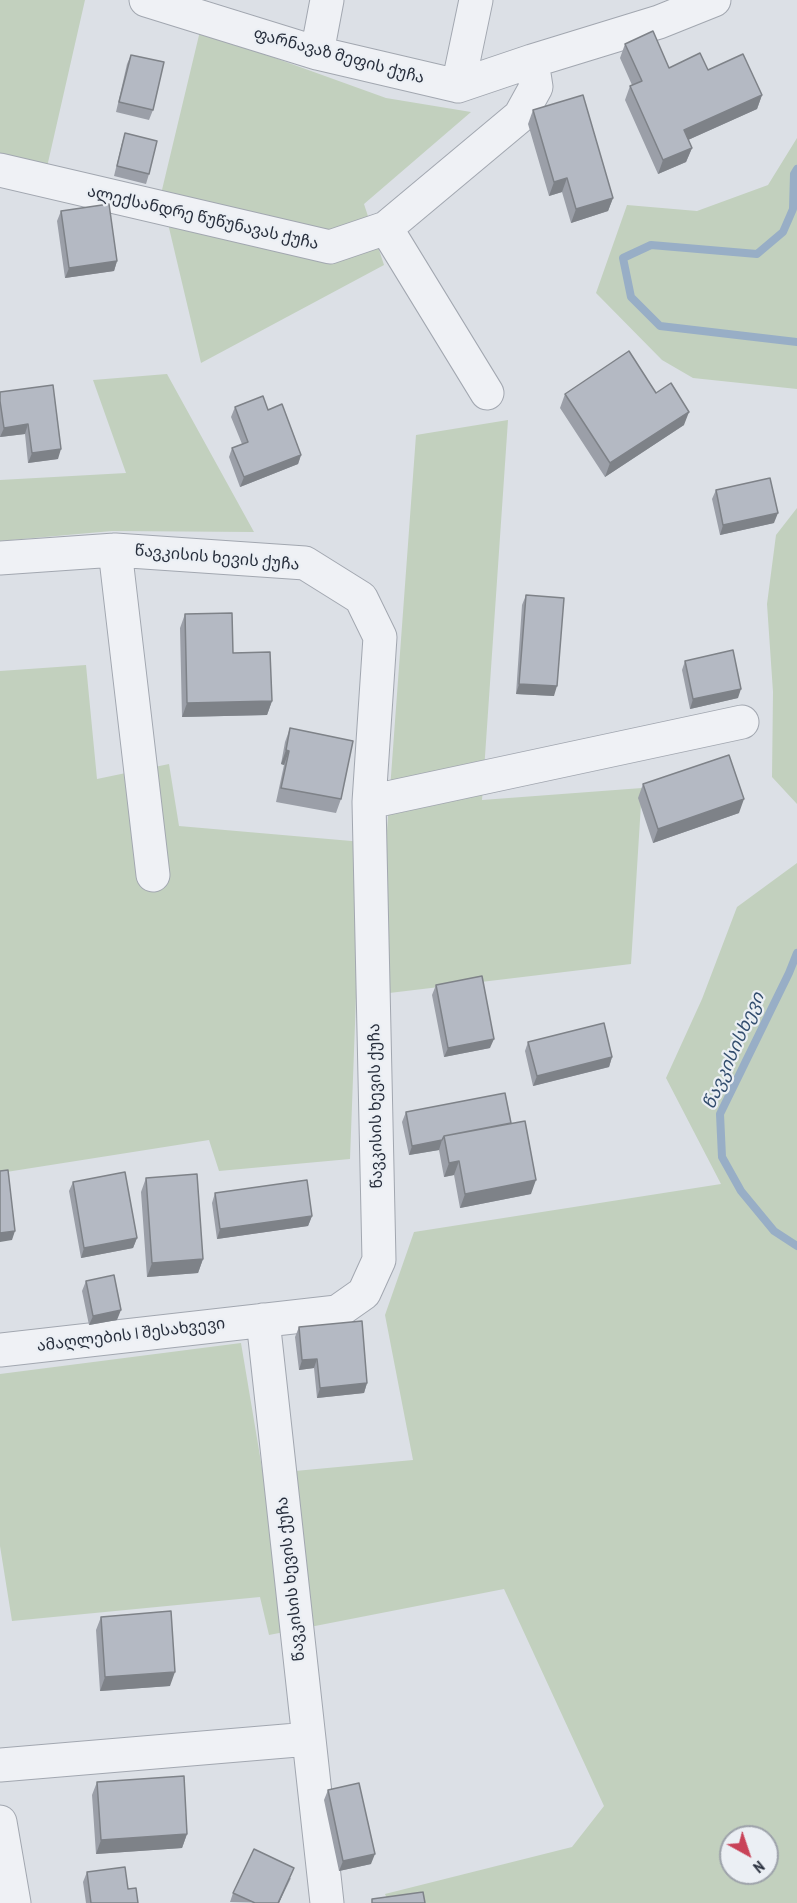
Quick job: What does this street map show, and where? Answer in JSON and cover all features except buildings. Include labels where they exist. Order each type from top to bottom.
[{"type":"street","name":"ფარნავაზ მეფის ქუჩა","points":[[146,0],[317,52],[458,87]]},
{"type":"street","points":[[317,52],[327,0]]},
{"type":"street","points":[[458,87],[476,0]]},
{"type":"street","points":[[458,87],[532,61],[659,22],[714,0]]},
{"type":"street","name":"ალექსანდრე წუწუნავას ქუჩა","points":[[0,170],[330,247],[386,228],[520,116],[536,87],[532,61]]},
{"type":"street","points":[[386,228],[487,393]]},
{"type":"street","points":[[115,550],[153,875]]},
{"type":"street","name":"წავკისის ხევის ქუჩა","points":[[0,558],[115,550],[304,563],[361,598],[380,637],[369,802],[379,1260],[364,1293],[337,1311],[262,1320],[327,1903]]},
{"type":"street","points":[[369,802],[742,722]]},
{"type":"street","name":"ამაღლების I შესახვევი","points":[[0,1350],[262,1320]]},
{"type":"street","points":[[0,1765],[309,1739]]},
{"type":"street","points":[[0,1822],[14,1903]]},
{"type":"green space","points":[[0,0],[85,0],[47,167],[0,156]]},
{"type":"green space","points":[[200,31],[386,98],[471,112],[364,204],[384,265],[201,363],[161,194]]},
{"type":"green space","points":[[797,138],[797,389],[693,378],[662,360],[596,293],[627,205],[697,211],[768,185]]},
{"type":"green space","points":[[167,374],[254,532],[112,531],[0,541],[0,480],[126,473],[93,380]]},
{"type":"green space","points":[[508,420],[482,800],[642,788],[631,964],[356,997],[350,1159],[219,1171],[209,1140],[0,1173],[0,671],[86,665],[97,779],[169,764],[179,826],[386,844],[416,435]]},
{"type":"green space","points":[[797,508],[797,804],[772,777],[773,692],[767,604],[776,535]]},
{"type":"green space","points":[[797,863],[797,1903],[389,1903],[385,1894],[572,1847],[604,1806],[504,1589],[269,1635],[260,1597],[12,1621],[0,1546],[0,1374],[241,1343],[263,1474],[413,1460],[385,1315],[414,1232],[721,1184],[666,1078],[702,999],[737,907]]},
{"type":"waterway","name":"წავკისისხევი","points":[[797,169],[794,174],[793,209],[783,232],[757,254],[651,245],[623,258],[631,297],[660,326],[797,342]]},
{"type":"waterway","name":"წავკისისხევი","points":[[797,953],[720,1114],[722,1157],[741,1191],[774,1231],[797,1246]]}]
